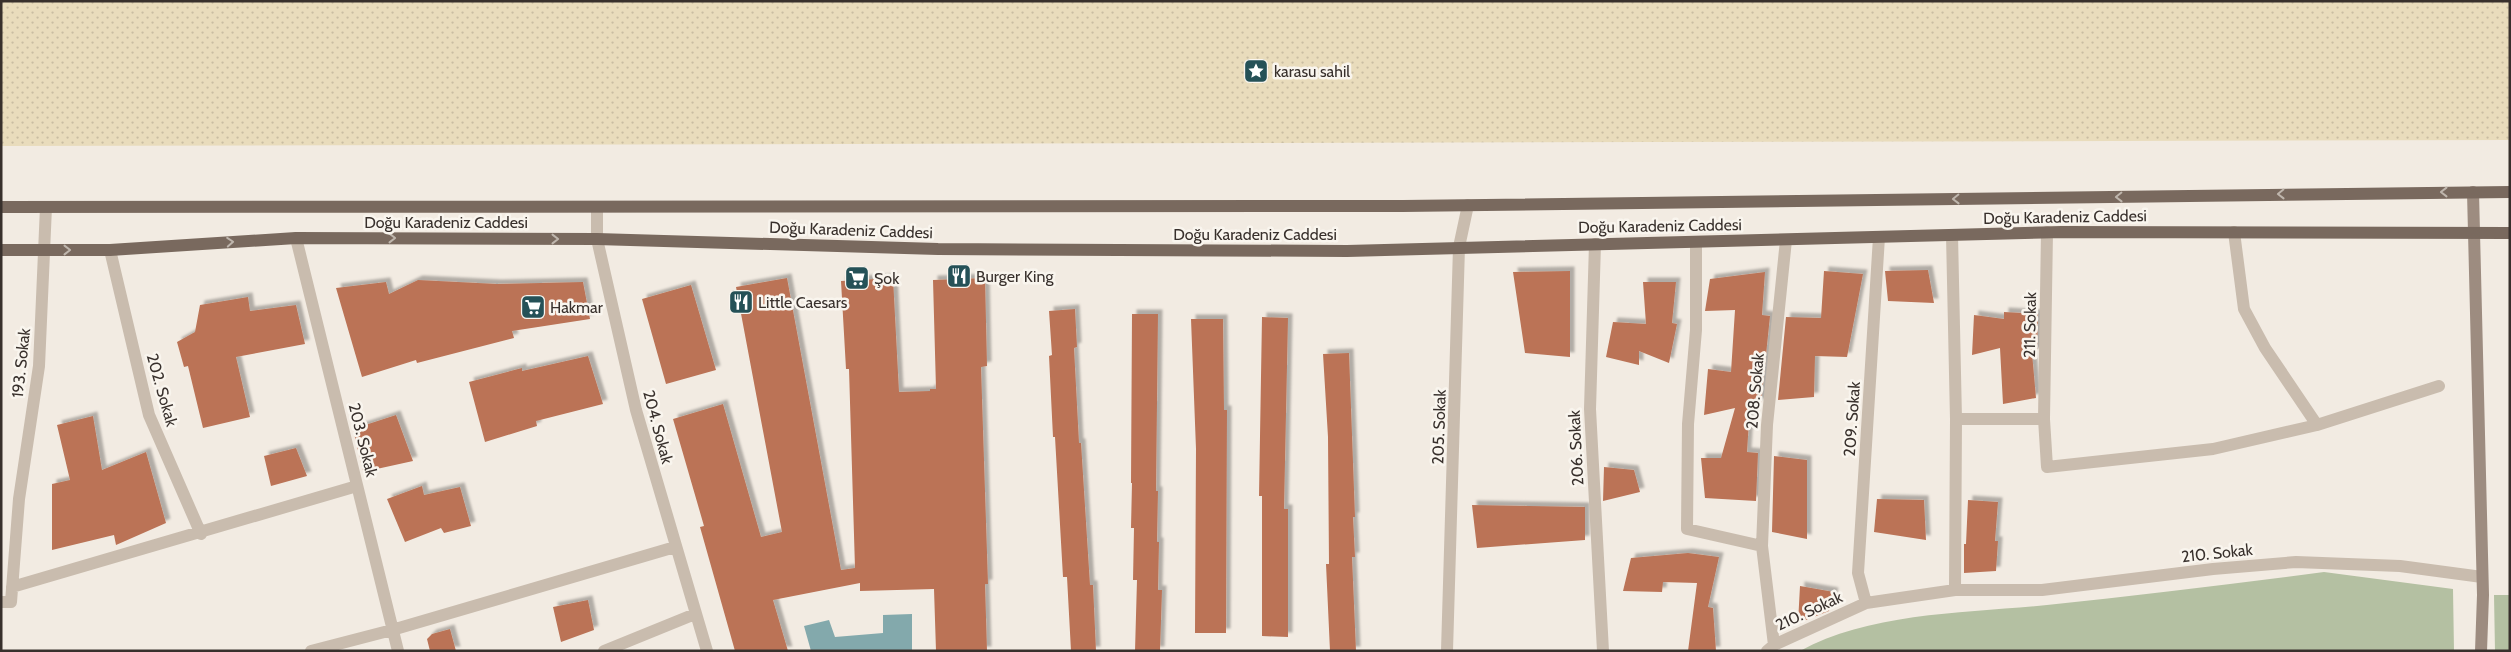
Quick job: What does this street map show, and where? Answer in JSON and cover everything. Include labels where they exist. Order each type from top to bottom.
[{"type":"main road","points":[[2473,192],[2482,577],[2481,651]]},
{"type":"main road","name":"Doğu Karadeniz Caddesi","points":[[1,207],[596,208],[1468,205],[2510,192]]},
{"type":"main road","name":"Doğu Karadeniz Caddesi","points":[[1,250],[110,250],[296,238],[597,239],[938,249],[1347,251],[2048,232],[2475,232],[2510,234]]},
{"type":"street","name":"205. Sokak","points":[[1448,651],[1460,248],[1468,205]]},
{"type":"street","name":"193. Sokak","points":[[6,602],[12,587],[19,499],[39,366],[46,207]]},
{"type":"street","name":"204. Sokak","points":[[596,208],[597,239],[636,410],[707,651]]},
{"type":"street","name":"211. Sokak","points":[[2048,232],[2044,419],[2047,467],[2213,449],[2316,425]]},
{"type":"street","points":[[2234,232],[2244,308],[2265,348],[2316,425],[2439,386]]},
{"type":"street","points":[[1952,235],[1956,419],[1955,590]]},
{"type":"street","name":"209. Sokak","points":[[1866,603],[1858,573],[1879,237]]},
{"type":"street","name":"203. Sokak","points":[[296,238],[398,651]]},
{"type":"street","name":"208. Sokak","points":[[1770,648],[1762,546],[1767,424],[1786,240]]},
{"type":"street","points":[[1696,242],[1696,330],[1688,424],[1688,529],[1762,546]]},
{"type":"street","name":"206. Sokak","points":[[1595,244],[1590,409],[1603,651]]},
{"type":"street","name":"202. Sokak","points":[[110,250],[149,415],[201,534]]},
{"type":"street","points":[[1956,419],[2044,419]]},
{"type":"street","points":[[12,587],[201,534],[357,486]]},
{"type":"street","points":[[311,651],[392,630],[675,547]]},
{"type":"street","name":"210. Sokak","points":[[1770,648],[1866,603],[1955,590],[2042,590],[2212,569],[2296,562],[2400,566],[2482,577]]},
{"type":"street","points":[[1,614],[6,602]]},
{"type":"street","points":[[604,651],[695,614]]},
{"type":"sand","name":"karasu sahil","points":[[1,1],[2510,1],[2510,140],[1,146]]},
{"type":"green space","points":[[2324,572],[2453,589],[2454,651],[1800,651],[1828,638],[1857,628],[1920,616],[2047,605]]},
{"type":"green space","points":[[2494,595],[2510,595],[2510,651],[2495,651]]},
{"type":"water","points":[[912,614],[912,651],[811,651],[804,626],[829,620],[835,637],[883,633],[883,615]]},
{"type":"building","points":[[1928,270],[1934,303],[1888,301],[1885,271]]},
{"type":"building","points":[[1570,271],[1570,357],[1525,353],[1513,272]]},
{"type":"building","points":[[1824,271],[1863,274],[1847,357],[1815,356],[1814,397],[1778,400],[1786,317],[1821,318]]},
{"type":"building","points":[[1765,272],[1762,315],[1770,316],[1761,403],[1750,405],[1747,452],[1758,453],[1756,501],[1705,498],[1701,458],[1721,458],[1735,408],[1704,415],[1708,369],[1731,372],[1735,310],[1705,311],[1710,279]]},
{"type":"building","points":[[787,278],[841,570],[855,568],[849,369],[846,369],[841,281],[893,278],[899,392],[930,391],[930,389],[936,389],[933,280],[985,278],[987,366],[981,367],[988,584],[985,584],[987,651],[936,651],[934,589],[860,591],[860,583],[773,600],[788,651],[735,651],[700,527],[704,526],[673,419],[723,404],[761,537],[782,532],[736,287]]},
{"type":"building","points":[[418,280],[497,284],[583,282],[590,319],[512,331],[514,338],[417,363],[416,360],[362,377],[336,288],[386,282],[389,294]]},
{"type":"building","points":[[1643,282],[1676,282],[1672,323],[1677,324],[1669,363],[1639,351],[1639,365],[1606,357],[1613,322],[1646,324]]},
{"type":"building","points":[[691,285],[716,370],[666,384],[642,299]]},
{"type":"building","points":[[248,297],[250,311],[296,305],[305,344],[236,357],[250,417],[203,428],[188,366],[184,367],[177,342],[195,332],[200,305]]},
{"type":"building","points":[[1075,309],[1077,347],[1074,348],[1079,443],[1081,443],[1090,585],[1093,585],[1096,651],[1071,651],[1067,577],[1063,577],[1055,437],[1053,437],[1049,356],[1052,355],[1049,311]]},
{"type":"building","points":[[2004,312],[2038,314],[2037,352],[2032,353],[2036,398],[2003,404],[2000,348],[1972,355],[1974,315],[2004,319]]},
{"type":"building","points":[[1132,314],[1158,314],[1156,491],[1158,491],[1158,590],[1162,590],[1160,651],[1135,651],[1137,580],[1133,580],[1134,528],[1131,528]]},
{"type":"building","points":[[1262,317],[1288,318],[1284,509],[1288,509],[1288,637],[1262,636],[1262,496],[1259,496]]},
{"type":"building","points":[[1191,319],[1223,319],[1224,410],[1227,410],[1226,633],[1195,633],[1196,449]]},
{"type":"building","points":[[1349,353],[1355,517],[1353,517],[1355,557],[1352,557],[1356,651],[1330,651],[1326,564],[1329,564],[1328,437],[1323,354]]},
{"type":"building","points":[[588,356],[603,404],[536,421],[537,426],[485,442],[469,382],[522,368],[522,371]]},
{"type":"building","points":[[396,415],[413,461],[363,472],[353,429]]},
{"type":"building","points":[[93,416],[102,470],[146,452],[166,523],[116,545],[114,535],[52,550],[52,484],[70,480],[57,425]]},
{"type":"building","points":[[296,448],[307,476],[271,486],[264,456]]},
{"type":"building","points":[[1774,456],[1807,460],[1807,539],[1772,532]]},
{"type":"building","points":[[1604,467],[1634,470],[1640,492],[1603,501]]},
{"type":"building","points":[[422,486],[424,495],[460,487],[471,526],[444,533],[441,528],[405,542],[387,499]]},
{"type":"building","points":[[1877,499],[1924,500],[1926,540],[1874,532]]},
{"type":"building","points":[[1968,500],[1998,502],[1995,541],[1998,541],[1996,571],[1964,573],[1964,544],[1966,544]]},
{"type":"building","points":[[1472,505],[1585,507],[1585,540],[1477,548]]},
{"type":"building","points":[[1688,553],[1719,557],[1708,607],[1713,608],[1716,651],[1688,651],[1697,583],[1663,582],[1662,592],[1623,591],[1631,558]]},
{"type":"building","points":[[1800,586],[1834,592],[1829,611],[1798,623]]},
{"type":"building","points":[[588,600],[594,630],[561,642],[553,607]]},
{"type":"building","points":[[450,629],[456,651],[430,651],[427,639],[432,634]]},
{"type":"place","name":"karasu sahil","points":[[1256,71]]},
{"type":"place","name":"Burger King","points":[[959,276]]},
{"type":"place","name":"Şok","points":[[857,278]]},
{"type":"place","name":"Little Caesars","points":[[741,302]]},
{"type":"place","name":"Hakmar","points":[[533,307]]}]
